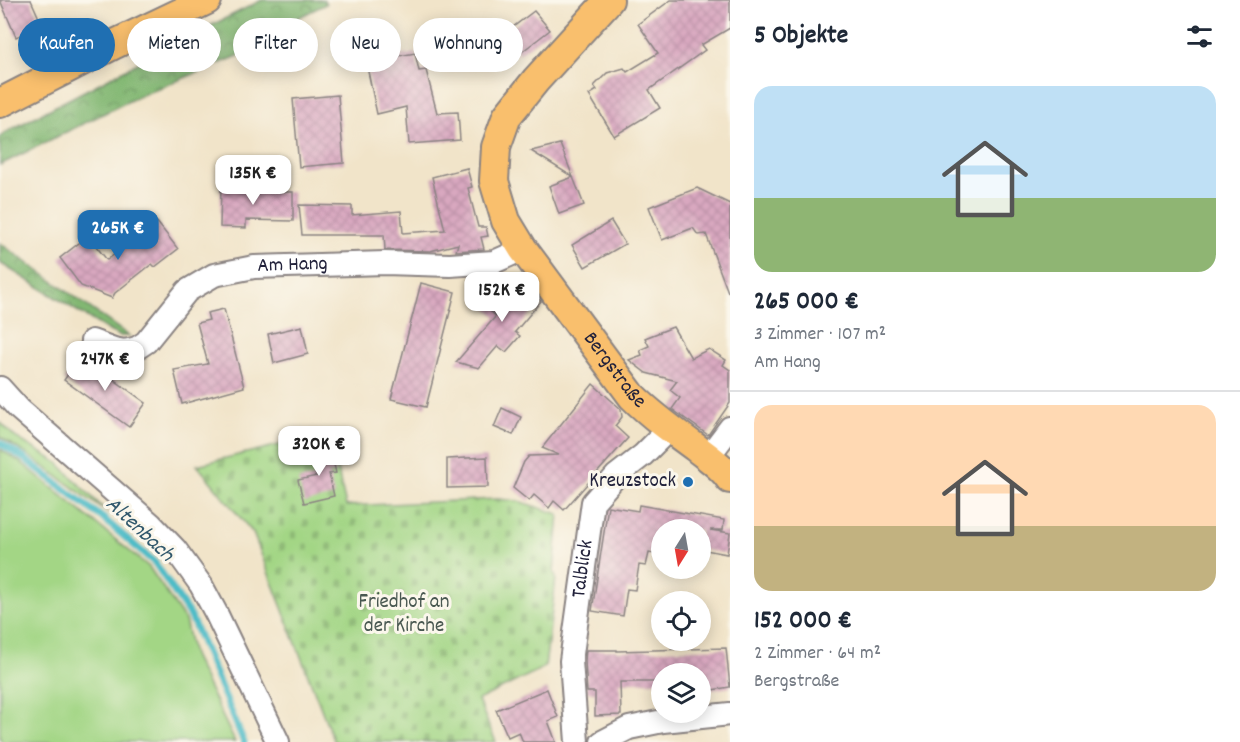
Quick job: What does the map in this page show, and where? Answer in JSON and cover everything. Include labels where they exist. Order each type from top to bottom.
[{"type":"main road","points":[[0,103],[207,0]]},
{"type":"main road","name":"Bergstraße","points":[[609,0],[536,80],[507,116],[496,147],[494,182],[506,220],[523,249],[632,396],[726,472],[730,479]]},
{"type":"street","name":"Am Hang","points":[[92,341],[114,350],[125,351],[137,348],[146,342],[187,291],[214,275],[254,267],[385,263],[450,265],[494,262],[523,249]]},
{"type":"street","points":[[0,388],[27,416],[151,524],[175,549],[201,585],[216,613],[278,742]]},
{"type":"street","name":"Talblick","points":[[577,742],[571,661],[593,502],[616,476],[643,455],[670,428]]},
{"type":"street","points":[[708,457],[730,428]]},
{"type":"street","points":[[602,742],[629,728],[663,720],[730,714]]},
{"type":"green space","points":[[262,0],[324,0],[326,4],[298,18],[233,18],[233,58],[221,63],[221,20]]},
{"type":"green space","points":[[127,69],[127,72],[199,72],[137,97],[0,165],[0,137]]},
{"type":"green space","points":[[0,243],[129,336],[120,336],[111,332],[0,263]]},
{"type":"green space","points":[[0,422],[15,437],[57,462],[108,513],[0,437]]},
{"type":"green space","name":"Friedhof an der Kirche","points":[[329,433],[346,506],[498,499],[518,501],[559,514],[554,572],[556,578],[545,667],[478,700],[496,742],[334,742],[253,533],[197,465]]},
{"type":"green space","points":[[0,449],[22,463],[149,567],[185,620],[193,655],[235,742],[3,742],[0,739]]},
{"type":"building","points":[[0,0],[31,0],[39,18],[18,18],[18,36],[16,37]]},
{"type":"building","points":[[671,0],[730,0],[730,28],[701,45],[705,50],[649,90],[660,108],[614,136],[589,95],[597,90],[594,86],[607,73],[624,68],[627,72],[658,53],[638,24]]},
{"type":"building","points":[[534,11],[550,30],[523,51],[523,19]]},
{"type":"building","points":[[413,53],[413,72],[427,72],[437,113],[458,112],[460,140],[409,144],[406,107],[377,114],[368,72],[401,72],[401,56]]},
{"type":"building","points":[[338,95],[344,163],[299,167],[293,99]]},
{"type":"building","points":[[560,144],[573,177],[531,151]]},
{"type":"building","points":[[467,168],[472,187],[468,188],[478,227],[486,227],[488,236],[481,237],[484,249],[456,251],[458,244],[430,251],[385,250],[384,235],[302,235],[299,205],[352,206],[352,215],[401,211],[403,233],[445,230],[432,177]]},
{"type":"building","points":[[573,177],[584,205],[559,214],[549,186]]},
{"type":"building","points":[[221,185],[259,186],[259,192],[293,192],[293,221],[246,220],[246,228],[220,227]]},
{"type":"building","points":[[697,188],[730,204],[730,291],[728,292],[706,234],[698,235],[693,228],[662,240],[649,207]]},
{"type":"building","points":[[611,221],[625,244],[585,267],[572,245]]},
{"type":"building","points":[[157,222],[178,249],[155,267],[152,264],[115,293],[112,298],[81,286],[60,258],[88,236],[107,260]]},
{"type":"building","points":[[513,276],[541,301],[515,332],[520,336],[506,352],[498,346],[479,368],[456,362],[496,316],[486,308]]},
{"type":"building","points":[[421,283],[455,292],[426,407],[391,399]]},
{"type":"building","points":[[224,309],[244,387],[182,404],[174,370],[208,364],[197,323],[209,320],[207,313]]},
{"type":"building","points":[[302,326],[308,354],[274,363],[268,334]]},
{"type":"building","points":[[673,327],[691,358],[709,349],[726,360],[723,365],[730,370],[730,403],[708,435],[672,409],[680,398],[670,390],[677,381],[646,373],[629,360],[642,355],[640,350],[649,346],[645,338]]},
{"type":"building","points":[[81,356],[146,403],[129,427],[64,380]]},
{"type":"building","points":[[593,384],[621,409],[622,417],[615,426],[628,438],[564,510],[554,501],[549,508],[534,495],[529,501],[513,488],[524,462],[529,456],[559,455],[542,448]]},
{"type":"building","points":[[502,408],[521,417],[513,435],[494,427]]},
{"type":"building","points":[[330,447],[336,473],[329,474],[334,496],[304,503],[298,480],[317,476],[311,451]]},
{"type":"building","points":[[487,457],[488,487],[447,488],[447,459]]},
{"type":"building","points":[[639,505],[724,520],[723,530],[711,530],[711,519],[651,519],[651,553],[649,553],[646,566],[639,565],[635,590],[627,589],[623,616],[592,611],[608,506],[638,511]]},
{"type":"building","points":[[711,530],[730,533],[727,554],[711,551]]},
{"type":"building","points":[[711,648],[726,648],[730,687],[711,690],[711,663],[651,663],[651,682],[620,682],[621,715],[595,716],[595,692],[587,692],[586,650],[711,651]]},
{"type":"building","points":[[547,689],[558,717],[548,721],[556,742],[523,742],[519,732],[508,737],[496,710]]},
{"type":"waterway","name":"Altenbach","points":[[0,443],[25,459],[104,519],[155,563],[191,617],[244,742]]},
{"type":"place","name":"Kreuzstock","points":[[688,482]]}]
